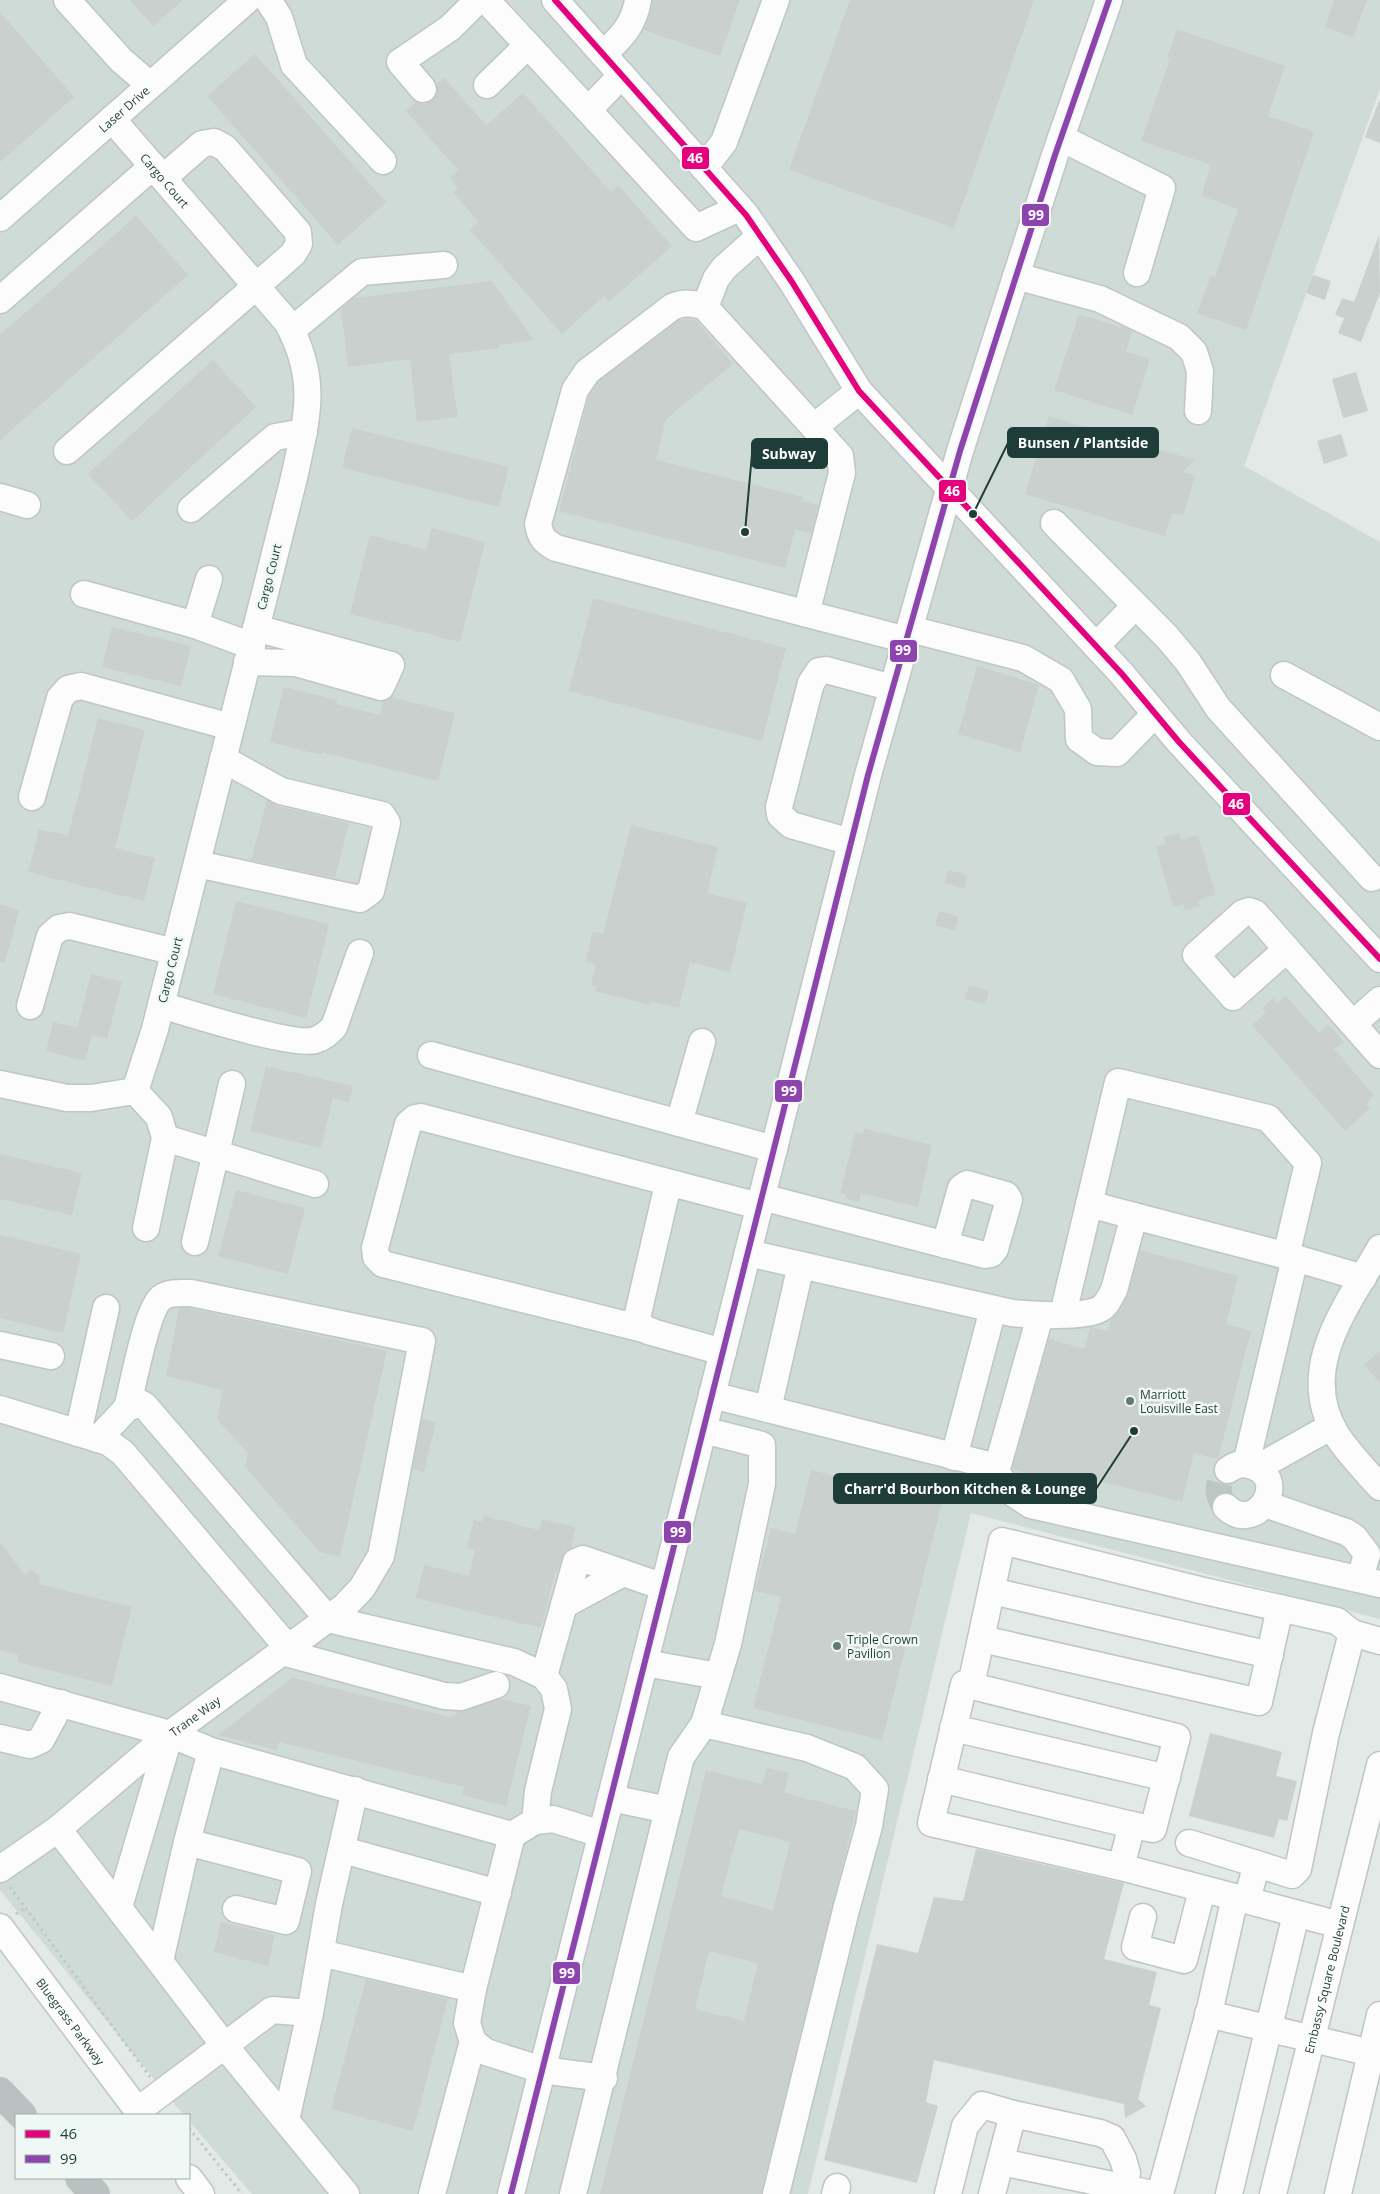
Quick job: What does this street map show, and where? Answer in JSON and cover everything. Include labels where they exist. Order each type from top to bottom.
[{"type":"highway","points":[[0,2094],[21,2114]]},
{"type":"highway","points":[[0,2094],[15,2116]]},
{"type":"highway","points":[[62,2179],[73,2194]]},
{"type":"highway","points":[[81,2179],[95,2194]]},
{"type":"street","points":[[66,0],[121,60],[150,85]]},
{"type":"street","name":"Laser Drive","points":[[0,218],[247,0]]},
{"type":"street","points":[[268,0],[280,17],[294,66],[383,161]]},
{"type":"street","points":[[423,89],[400,62],[450,28],[478,0]]},
{"type":"street","points":[[486,0],[696,228],[739,208]]},
{"type":"street","points":[[555,0],[739,208],[792,282],[860,391],[950,487],[1005,550],[1096,646],[1222,790],[1380,959]]},
{"type":"street","points":[[603,54],[624,34],[633,21],[638,0]]},
{"type":"street","points":[[704,168],[724,142],[776,0]]},
{"type":"street","points":[[511,2194],[851,842],[960,451],[1061,138],[1109,0]]},
{"type":"street","points":[[487,85],[528,45]]},
{"type":"street","points":[[588,110],[622,75]]},
{"type":"street","name":"Cargo Court","points":[[112,119],[258,286],[292,330],[303,357],[307,376],[307,411],[304,432],[161,1005],[135,1091]]},
{"type":"street","points":[[1061,138],[1162,188],[1137,273]]},
{"type":"street","points":[[0,300],[158,172],[202,144],[214,142],[225,148],[298,232],[299,244],[293,254],[67,451]]},
{"type":"street","points":[[705,307],[720,273],[760,236]]},
{"type":"street","points":[[292,330],[362,272],[444,266]]},
{"type":"street","points":[[1016,276],[1100,299],[1179,337],[1194,352],[1200,371],[1198,412]]},
{"type":"street","points":[[806,614],[842,473],[840,456],[705,307],[681,303],[672,307],[587,372],[580,381],[575,390],[538,524],[540,534],[546,543],[556,548],[806,614],[1023,658],[1061,680],[1078,709],[1079,739],[1097,752],[1117,753],[1155,714]]},
{"type":"street","points":[[814,427],[860,391]]},
{"type":"street","points":[[191,509],[275,437],[304,432]]},
{"type":"street","points":[[0,497],[27,505]]},
{"type":"street","points":[[1054,523],[1188,662],[1218,708],[1378,878]]},
{"type":"street","points":[[195,625],[209,579]]},
{"type":"street","points":[[84,594],[195,625],[252,645]]},
{"type":"street","points":[[1096,646],[1135,606]]},
{"type":"street","points":[[851,842],[791,825],[780,815],[779,807],[811,683],[819,671],[826,670],[893,688]]},
{"type":"street","points":[[1284,675],[1380,727]]},
{"type":"street","points":[[32,797],[60,698],[68,689],[81,686],[231,727]]},
{"type":"street","points":[[197,864],[360,899],[371,891],[387,822],[382,815],[282,791],[223,759]]},
{"type":"street","points":[[30,1006],[50,936],[59,928],[70,926],[174,952]]},
{"type":"street","points":[[1287,949],[1380,1055]]},
{"type":"street","points":[[161,1005],[288,1040],[314,1041],[326,1035],[334,1027],[360,953]]},
{"type":"street","points":[[1353,1024],[1380,1000]]},
{"type":"street","points":[[679,1123],[702,1042]]},
{"type":"street","points":[[431,1055],[774,1149]]},
{"type":"street","points":[[996,1472],[1089,1204],[1118,1082],[1268,1118],[1308,1163],[1249,1487],[1241,1553]]},
{"type":"street","points":[[0,1084],[67,1098],[92,1098],[135,1091],[159,1116],[165,1138],[146,1228]]},
{"type":"street","points":[[195,1242],[214,1153],[232,1084]]},
{"type":"street","points":[[723,1352],[383,1264],[376,1258],[375,1248],[408,1124],[415,1118],[421,1117],[675,1184],[945,1244]]},
{"type":"street","points":[[165,1138],[315,1184]]},
{"type":"street","points":[[650,1332],[640,1325],[637,1318],[666,1193],[669,1187],[675,1184]]},
{"type":"street","points":[[1089,1204],[1290,1257],[1374,1263],[1337,1325],[1322,1363],[1322,1396],[1337,1434],[1380,1487]]},
{"type":"street","points":[[748,1253],[993,1309],[1052,1315],[1100,1309],[1108,1301],[1114,1290],[1134,1216]]},
{"type":"street","points":[[768,1409],[801,1265]]},
{"type":"street","name":"Trane Way","points":[[3,1876],[170,1734],[344,1607],[362,1588],[381,1556],[422,1342],[191,1293],[172,1294],[161,1298],[151,1312],[128,1408]]},
{"type":"street","points":[[88,1436],[106,1308]]},
{"type":"street","points":[[954,1457],[993,1309]]},
{"type":"street","points":[[0,1345],[51,1356]]},
{"type":"street","points":[[712,1395],[989,1466],[1014,1494],[1031,1504],[1370,1582],[1367,1554],[1354,1537],[1249,1487]]},
{"type":"street","points":[[88,1436],[128,1408],[140,1403],[145,1406],[328,1619],[514,1662],[544,1676],[554,1689],[558,1709],[538,1791],[535,1821]]},
{"type":"street","points":[[0,1410],[108,1442],[123,1453],[285,1650],[444,1696],[461,1697],[496,1685]]},
{"type":"street","points":[[573,2194],[604,2078],[681,1757],[704,1724],[728,1644],[762,1484],[762,1445],[703,1430]]},
{"type":"street","points":[[1249,1487],[1337,1434]]},
{"type":"street","points":[[970,1685],[982,1639],[1002,1541],[1336,1621],[1352,1633],[1380,1640]]},
{"type":"street","points":[[544,1676],[576,1562],[583,1559],[664,1587]]},
{"type":"street","points":[[992,1591],[1270,1655]]},
{"type":"street","points":[[982,1639],[1259,1702],[1280,1608]]},
{"type":"street","points":[[1189,1843],[1292,1875],[1298,1869],[1326,1733],[1352,1633]]},
{"type":"street","points":[[644,1663],[718,1676]]},
{"type":"street","points":[[941,1779],[1153,1829],[1178,1737],[964,1684],[953,1728],[941,1779],[931,1823],[1121,1867],[1340,1925]]},
{"type":"street","points":[[0,1687],[170,1734],[211,1751],[512,1835]]},
{"type":"street","points":[[0,1738],[30,1745],[41,1740],[61,1703]]},
{"type":"street","points":[[704,1724],[807,1748],[823,1754],[855,1767],[875,1789],[869,1826],[846,1910],[776,2194]]},
{"type":"street","points":[[953,1728],[1167,1778]]},
{"type":"street","points":[[119,1907],[170,1734]]},
{"type":"street","points":[[160,1961],[186,1842],[211,1751]]},
{"type":"street","name":"Embassy Square Boulevard","points":[[1273,2194],[1380,1765]]},
{"type":"street","points":[[286,2120],[310,2013],[330,1904],[355,1790]]},
{"type":"street","points":[[610,1798],[668,1810]]},
{"type":"street","points":[[602,1834],[553,1819],[535,1821],[512,1835],[466,2023],[473,2041],[486,2052],[542,2070],[604,2078]]},
{"type":"street","points":[[1121,1867],[1132,1825]]},
{"type":"street","points":[[58,1829],[224,2046],[346,2194]]},
{"type":"street","points":[[186,1842],[298,1871],[286,1921],[236,1909]]},
{"type":"street","points":[[343,1850],[498,1893]]},
{"type":"street","points":[[1160,2194],[1241,1898],[1257,1864]]},
{"type":"street","points":[[1143,1917],[1135,1947],[1184,1960],[1202,1890]]},
{"type":"street","points":[[1229,2194],[1270,2030],[1296,1914]]},
{"type":"street","name":"Bluegrass Parkway","points":[[6,1922],[139,2113]]},
{"type":"street","points":[[321,1953],[473,1989]]},
{"type":"street","points":[[139,2113],[272,2010],[310,2013]]},
{"type":"street","points":[[1208,2014],[1375,2055]]},
{"type":"street","points":[[1338,2194],[1375,2055],[1380,2014]]},
{"type":"street","points":[[432,2194],[473,2041]]},
{"type":"street","points":[[948,2194],[965,2126],[982,2105],[1013,2114],[1100,2133],[1112,2138],[1123,2159],[1127,2173],[1122,2187]]},
{"type":"street","points":[[992,2194],[1013,2114]]},
{"type":"street","points":[[1000,2162],[1151,2194]]},
{"type":"street","points":[[190,2179],[201,2194]]},
{"type":"path","points":[[3,1876],[152,2081]]},
{"type":"path","points":[[6,1922],[25,1908]]},
{"type":"path","points":[[190,2129],[242,2194]]},
{"type":"shaded area","points":[[0,0],[1380,0],[1380,89],[1244,466],[1380,542],[1380,1619],[971,1513],[808,2194],[252,2194],[190,2122],[190,2114],[183,2114],[175,2105],[0,1890]]},
{"type":"building","points":[[130,0],[183,0],[153,26]]},
{"type":"building","points":[[653,0],[740,0],[720,56],[644,30]]},
{"type":"building","points":[[850,0],[1034,0],[954,228],[789,170]]},
{"type":"building","points":[[1334,0],[1367,0],[1353,37],[1325,27]]},
{"type":"building","points":[[0,12],[74,97],[0,162]]},
{"type":"building","points":[[1177,29],[1285,66],[1268,116],[1314,132],[1246,330],[1197,313],[1211,276],[1215,277],[1238,209],[1201,196],[1211,165],[1141,141],[1170,59],[1167,58]]},
{"type":"building","points":[[255,54],[386,202],[338,245],[207,96]]},
{"type":"building","points":[[444,78],[486,125],[523,93],[611,192],[618,185],[672,246],[609,302],[604,296],[562,334],[470,230],[479,222],[453,192],[458,188],[450,178],[458,170],[406,111],[416,102],[425,104],[433,100],[437,94],[437,84]]},
{"type":"building","points":[[1380,101],[1380,143],[1365,137]]},
{"type":"building","points":[[136,216],[188,275],[0,440],[0,335]]},
{"type":"building","points":[[1379,235],[1380,293],[1361,342],[1338,333],[1344,318],[1335,315],[1342,298],[1354,302]]},
{"type":"building","points":[[1313,275],[1331,281],[1325,300],[1306,293]]},
{"type":"building","points":[[492,281],[534,340],[499,345],[499,348],[449,354],[458,417],[417,422],[410,359],[348,367],[341,309],[354,298]]},
{"type":"building","points":[[1079,314],[1120,327],[1120,325],[1132,331],[1126,352],[1150,359],[1132,415],[1054,390]]},
{"type":"building","points":[[679,320],[696,320],[733,364],[666,419],[656,460],[803,497],[801,501],[818,505],[811,533],[795,529],[785,568],[559,511],[589,396],[598,382]]},
{"type":"building","points":[[213,360],[256,407],[132,521],[88,474]]},
{"type":"building","points":[[1356,372],[1368,411],[1343,418],[1332,379]]},
{"type":"building","points":[[1049,416],[1128,440],[1130,431],[1159,440],[1156,449],[1195,460],[1182,472],[1195,476],[1183,516],[1172,513],[1165,536],[1025,494]]},
{"type":"building","points":[[352,428],[509,467],[499,507],[342,468]]},
{"type":"building","points":[[1341,434],[1348,456],[1324,464],[1317,441]]},
{"type":"building","points":[[432,528],[485,542],[460,642],[350,614],[370,535],[426,550]]},
{"type":"building","points":[[593,598],[786,648],[762,741],[569,691]]},
{"type":"building","points":[[112,627],[191,646],[181,686],[102,667]]},
{"type":"building","points":[[977,666],[1039,685],[1020,752],[958,734]]},
{"type":"building","points":[[284,687],[337,700],[336,704],[380,715],[383,702],[391,697],[455,713],[438,781],[322,752],[321,755],[270,742]]},
{"type":"building","points":[[98,718],[145,730],[115,848],[155,858],[144,901],[28,872],[39,829],[68,836]]},
{"type":"building","points":[[267,800],[278,806],[349,823],[335,878],[251,860]]},
{"type":"building","points":[[631,825],[718,847],[707,893],[747,903],[730,972],[690,962],[679,1008],[651,1001],[650,1005],[595,991],[597,987],[591,985],[596,964],[586,962],[592,932],[603,934]]},
{"type":"building","points":[[1179,833],[1181,840],[1198,835],[1216,895],[1198,900],[1200,906],[1185,910],[1183,904],[1173,907],[1156,847],[1166,844],[1164,837]]},
{"type":"building","points":[[948,870],[967,875],[964,888],[945,883]]},
{"type":"building","points":[[236,901],[329,924],[306,1018],[213,994]]},
{"type":"building","points":[[0,905],[19,910],[5,963],[0,962]]},
{"type":"building","points":[[939,911],[959,917],[955,931],[935,925]]},
{"type":"building","points":[[91,974],[122,982],[107,1039],[92,1035],[85,1061],[46,1051],[53,1022],[77,1028]]},
{"type":"building","points":[[969,985],[989,991],[985,1004],[965,999]]},
{"type":"building","points":[[1285,995],[1319,1033],[1328,1025],[1344,1042],[1334,1049],[1374,1095],[1366,1104],[1370,1108],[1345,1131],[1252,1025],[1266,1013],[1262,1008],[1273,998],[1277,1003]]},
{"type":"building","points":[[266,1066],[353,1086],[349,1102],[333,1098],[321,1148],[250,1131]]},
{"type":"building","points":[[864,1129],[932,1145],[918,1207],[861,1193],[859,1202],[845,1198],[846,1194],[840,1193],[855,1132],[863,1134]]},
{"type":"building","points":[[0,1154],[82,1173],[72,1215],[0,1199]]},
{"type":"building","points":[[236,1190],[305,1208],[288,1274],[218,1256]]},
{"type":"building","points":[[0,1235],[81,1254],[63,1333],[0,1318]]},
{"type":"building","name":"Marriott Louisville East","points":[[1140,1250],[1238,1276],[1226,1324],[1251,1331],[1218,1459],[1194,1453],[1182,1502],[1079,1476],[1076,1487],[1012,1469],[1049,1339],[1085,1349],[1090,1327],[1108,1331],[1111,1319],[1121,1309],[1128,1294]]},
{"type":"building","points":[[179,1308],[189,1308],[387,1351],[340,1556],[320,1552],[245,1467],[248,1453],[217,1419],[223,1390],[166,1376]]},
{"type":"building","points":[[1380,1351],[1380,1383],[1364,1365]]},
{"type":"building","points":[[422,1419],[436,1422],[424,1472],[413,1469]]},
{"type":"building","name":"Triple Crown Pavilion","points":[[811,1470],[893,1491],[895,1482],[929,1490],[926,1499],[942,1503],[882,1740],[753,1708],[781,1597],[755,1591],[771,1528],[795,1534]]},
{"type":"building","points":[[484,1516],[539,1530],[542,1519],[576,1527],[571,1548],[564,1552],[557,1573],[555,1572],[541,1628],[416,1598],[424,1565],[469,1576],[475,1550],[467,1548],[474,1520],[482,1522]]},
{"type":"building","points":[[0,1542],[25,1575],[31,1570],[40,1576],[39,1584],[132,1607],[112,1686],[17,1662],[19,1655],[0,1650]]},
{"type":"building","points":[[292,1678],[450,1717],[459,1712],[502,1699],[531,1706],[506,1806],[462,1795],[464,1787],[279,1742],[277,1750],[218,1735]]},
{"type":"building","points":[[1210,1733],[1282,1752],[1276,1776],[1297,1781],[1287,1821],[1279,1819],[1274,1838],[1189,1816]]},
{"type":"building","points":[[767,1768],[789,1773],[784,1793],[856,1811],[761,2194],[600,2194],[706,1770],[762,1784]],"holes":[[[739,1829],[790,1842],[773,1910],[721,1896]],[[709,1951],[758,1963],[744,2021],[695,2009]]]},
{"type":"building","points":[[976,1849],[1124,1883],[1104,1959],[1157,1972],[1149,2005],[1161,2008],[1138,2099],[1146,2106],[1125,2118],[1124,2104],[934,2060],[926,2102],[938,2106],[917,2183],[824,2160],[877,1944],[918,1953],[934,1897],[963,1901]]},
{"type":"building","points":[[221,1922],[275,1935],[268,1966],[214,1952]]},
{"type":"building","points":[[366,1979],[448,1999],[413,2131],[331,2109]]},
{"type":"tunnel","points":[[1226,1507],[1220,1498],[1219,1483],[1228,1470]]},
{"type":"transit line","name":"46","points":[[555,0],[746,215],[792,282],[859,391],[1122,674],[1179,742],[1380,959]]},
{"type":"transit line","name":"99","points":[[511,2194],[868,775],[960,451],[1055,155],[1109,0]]},
{"type":"place","name":"Bunsen / Plantside","points":[[973,514]]},
{"type":"place","name":"Subway","points":[[745,532]]},
{"type":"place","name":"Marriott Louisville East","points":[[1130,1401]]},
{"type":"place","name":"Charr'd Bourbon Kitchen & Lounge","points":[[1134,1431]]},
{"type":"place","name":"Triple Crown Pavilion","points":[[837,1646]]}]
